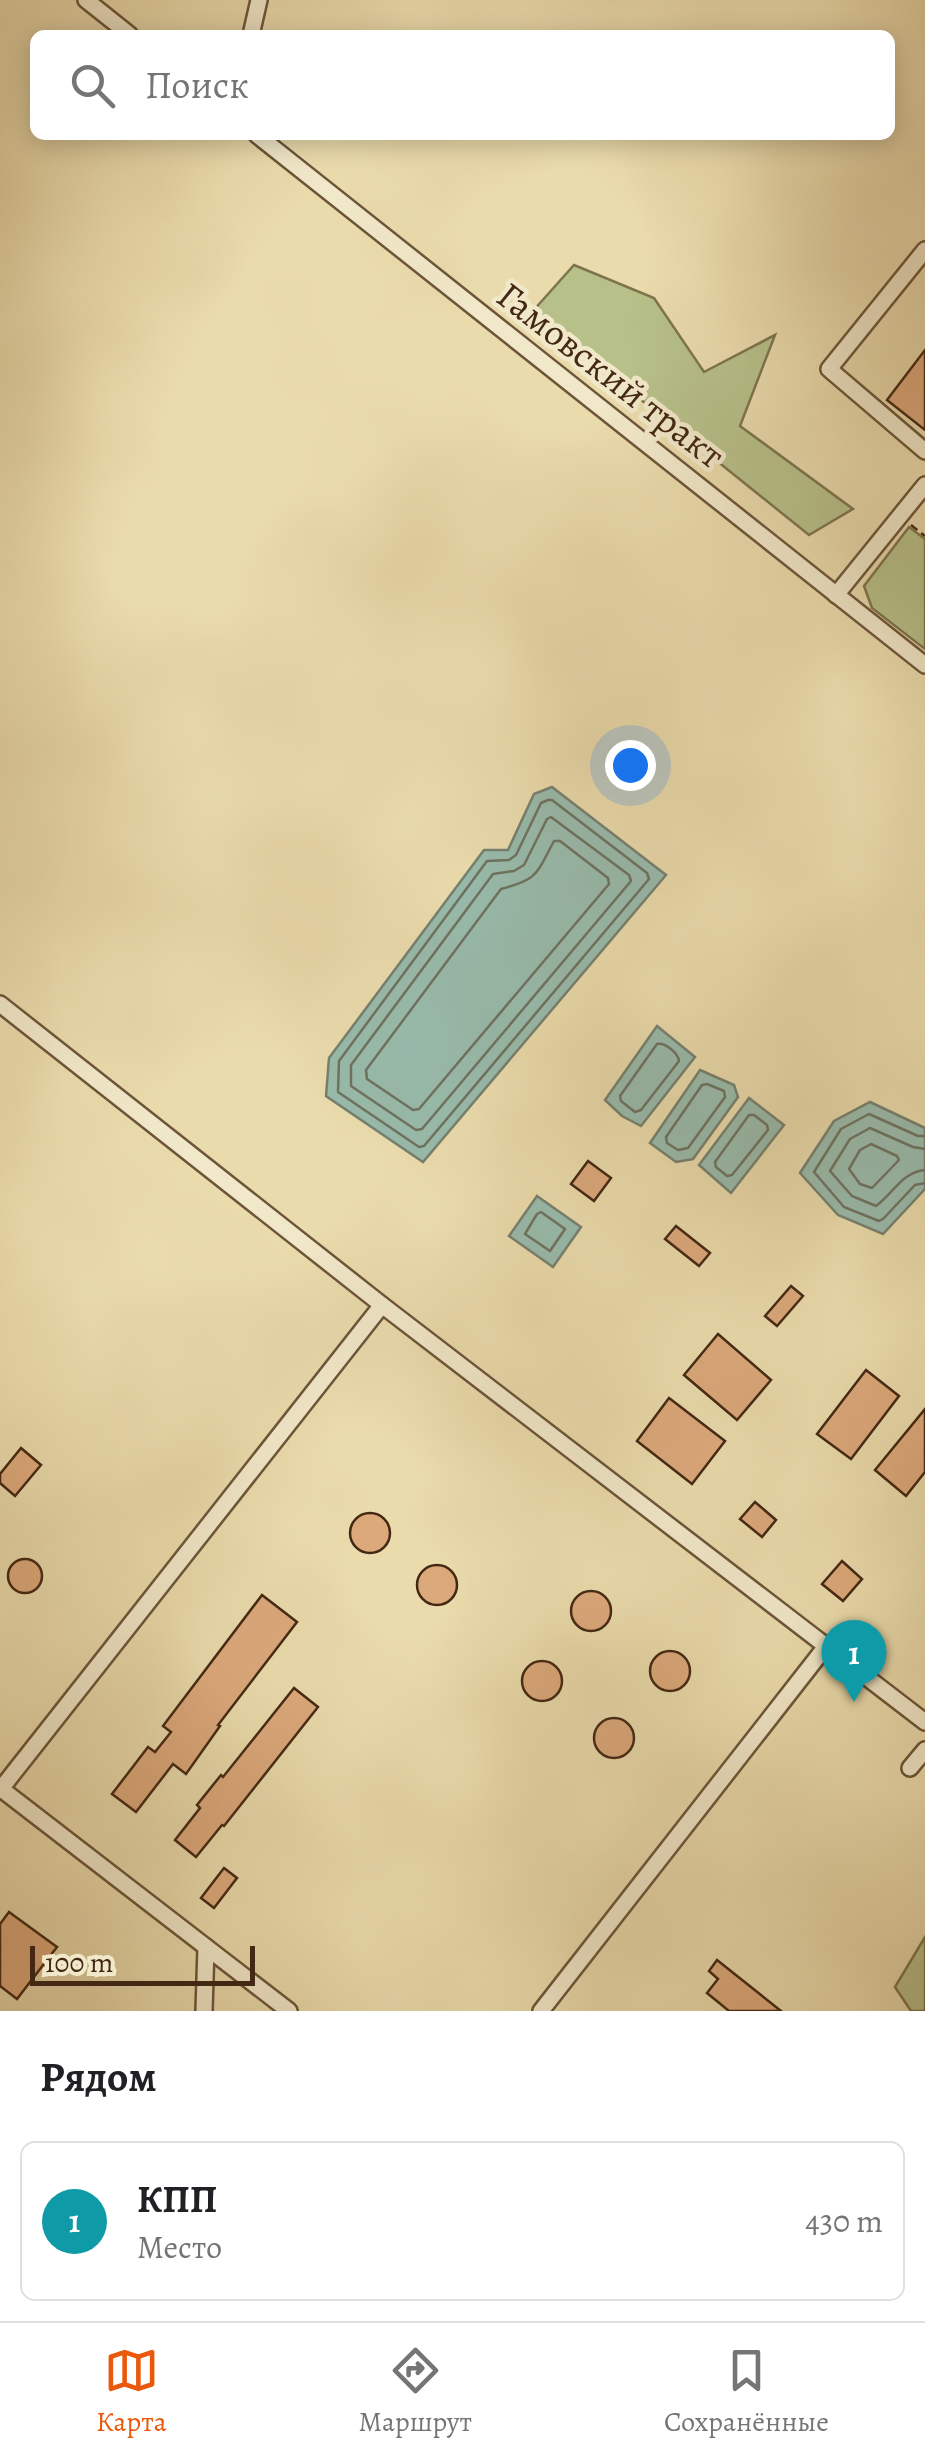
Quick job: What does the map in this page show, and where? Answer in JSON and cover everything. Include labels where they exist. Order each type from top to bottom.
[{"type":"street","points":[[86,0],[124,30]]},
{"type":"street","points":[[251,30],[259,0]]},
{"type":"street","name":"Гамовский тракт","points":[[263,140],[925,665]]},
{"type":"street","points":[[925,250],[828,369],[925,451]]},
{"type":"street","points":[[836,594],[925,485]]},
{"type":"street","points":[[0,1004],[382,1305],[925,1722]]},
{"type":"street","points":[[289,2011],[0,1789],[382,1305]]},
{"type":"street","points":[[541,2011],[827,1645]]},
{"type":"street","points":[[910,1768],[925,1750]]},
{"type":"street","points":[[204,2011],[206,1947]]},
{"type":"green space","points":[[574,265],[654,298],[704,372],[775,335],[740,426],[853,509],[809,535],[532,312]]},
{"type":"green space","points":[[909,527],[925,539],[925,649],[872,608],[864,586]]},
{"type":"green space","points":[[925,1937],[925,2011],[911,2011],[895,1987]]},
{"type":"water","points":[[552,787],[666,875],[423,1162],[326,1096],[329,1058],[484,850],[508,850],[534,794]]},
{"type":"water","points":[[657,1026],[695,1057],[641,1126],[622,1116],[605,1100]]},
{"type":"water","points":[[700,1070],[734,1085],[738,1097],[693,1159],[676,1162],[650,1143]]},
{"type":"water","points":[[749,1098],[784,1125],[731,1193],[699,1165]]},
{"type":"water","points":[[870,1102],[925,1128],[925,1189],[883,1234],[838,1215],[800,1173],[834,1121]]},
{"type":"water","points":[[537,1196],[581,1227],[553,1267],[509,1236]]},
{"type":"building","points":[[925,350],[925,430],[887,400]]},
{"type":"building","points":[[588,1161],[611,1178],[594,1201],[571,1184]]},
{"type":"building","points":[[676,1226],[710,1253],[699,1266],[665,1239]]},
{"type":"building","points":[[791,1286],[803,1296],[777,1326],[765,1316]]},
{"type":"building","points":[[718,1334],[771,1380],[737,1420],[684,1375]]},
{"type":"building","points":[[866,1370],[899,1396],[851,1459],[817,1434]]},
{"type":"building","points":[[669,1398],[725,1441],[692,1484],[637,1441]]},
{"type":"building","points":[[925,1409],[925,1472],[906,1496],[875,1470]]},
{"type":"building","points":[[21,1448],[41,1465],[15,1496],[0,1483],[0,1474]]},
{"type":"building","points":[[755,1502],[776,1520],[762,1537],[740,1519]]},
{"type":"building","points":[[370,1513],[384,1519],[390,1533],[384,1547],[370,1553],[356,1547],[350,1533],[356,1519]]},
{"type":"building","points":[[25,1559],[37,1564],[42,1576],[37,1588],[25,1593],[13,1588],[8,1576],[13,1564]]},
{"type":"building","points":[[842,1561],[862,1579],[843,1601],[822,1584]]},
{"type":"building","points":[[437,1565],[451,1571],[457,1585],[451,1599],[437,1605],[423,1599],[417,1585],[423,1571]]},
{"type":"building","points":[[591,1591],[605,1597],[611,1611],[605,1625],[591,1631],[577,1625],[571,1611],[577,1597]]},
{"type":"building","points":[[262,1595],[297,1622],[218,1725],[186,1774],[173,1764],[136,1812],[112,1794],[148,1747],[155,1752],[171,1732],[163,1726]]},
{"type":"building","points":[[670,1651],[684,1657],[690,1671],[684,1685],[670,1691],[656,1685],[650,1671],[656,1657]]},
{"type":"building","points":[[542,1661],[556,1667],[562,1681],[556,1695],[542,1701],[528,1695],[522,1681],[528,1667]]},
{"type":"building","points":[[294,1688],[318,1707],[196,1857],[175,1840],[200,1808],[197,1805]]},
{"type":"building","points":[[614,1718],[628,1724],[634,1738],[628,1752],[614,1758],[600,1752],[594,1738],[600,1724]]},
{"type":"building","points":[[224,1868],[237,1878],[214,1908],[201,1898]]},
{"type":"building","points":[[9,1912],[57,1947],[17,1999],[0,1986],[0,1924]]},
{"type":"building","points":[[717,1960],[781,2011],[729,2011],[707,1993],[718,1979],[709,1971]]},
{"type":"place","name":"КПП","points":[[854,1702]]}]
